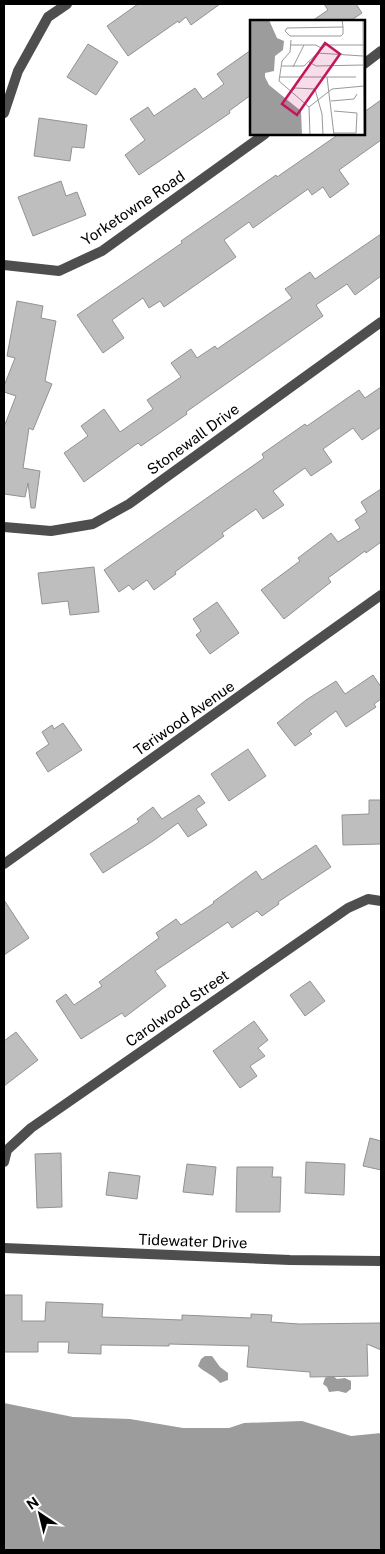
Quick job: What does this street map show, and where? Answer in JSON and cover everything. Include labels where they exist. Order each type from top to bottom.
[{"type":"street","points":[[4,113],[18,71],[48,17],[67,4]]},
{"type":"street","points":[[365,63],[381,51]]},
{"type":"street","name":"Yorketowne Road","points":[[4,265],[59,271],[102,251],[265,135]]},
{"type":"street","name":"Stonewall Drive","points":[[4,527],[51,531],[93,524],[129,504],[381,322]]},
{"type":"street","name":"Teriwood Avenue","points":[[4,864],[381,596]]},
{"type":"street","name":"Carolwood Street","points":[[4,1162],[7,1150],[32,1128],[348,908],[368,899],[381,901]]},
{"type":"street","name":"Tidewater Drive","points":[[4,1248],[381,1262]]},
{"type":"shaded area","points":[[205,1356],[212,1356],[220,1367],[228,1373],[228,1380],[220,1383],[198,1366],[201,1359]]},
{"type":"shaded area","points":[[328,1376],[333,1376],[337,1379],[345,1378],[351,1381],[351,1389],[346,1393],[338,1391],[329,1392],[323,1384]]},
{"type":"shaded area","points":[[4,1403],[73,1417],[130,1419],[183,1428],[229,1428],[244,1423],[302,1421],[351,1436],[381,1433],[381,1550],[4,1550]]},
{"type":"building","points":[[138,4],[220,4],[191,25],[186,17],[179,23],[178,21],[128,56],[107,26]]},
{"type":"building","points":[[324,4],[356,4],[362,13],[352,20],[313,20],[328,10]]},
{"type":"building","points":[[88,44],[118,62],[96,95],[67,77]]},
{"type":"building","points":[[250,51],[250,96],[229,111],[230,113],[139,175],[125,155],[145,140],[130,119],[148,107],[154,116],[195,88],[203,99],[224,84],[217,74]]},
{"type":"building","points":[[381,100],[381,140],[339,170],[349,184],[330,198],[323,187],[312,195],[308,189],[253,228],[249,222],[224,240],[236,257],[164,307],[160,301],[149,308],[143,298],[112,320],[124,338],[103,353],[77,315],[182,243],[181,241],[276,175],[277,177],[338,135],[365,135],[365,111]]},
{"type":"building","points":[[39,118],[87,125],[84,148],[72,147],[70,161],[34,156]]},
{"type":"building","points":[[61,181],[66,196],[77,192],[86,215],[33,236],[18,197]]},
{"type":"building","points":[[381,234],[381,276],[355,295],[347,284],[316,305],[323,316],[186,412],[187,414],[141,446],[138,443],[84,482],[64,453],[88,436],[81,426],[104,409],[120,432],[153,409],[147,400],[181,377],[171,363],[191,349],[197,358],[215,346],[217,349],[292,298],[285,289],[310,272],[315,279]]},
{"type":"building","points":[[17,301],[43,306],[41,318],[56,321],[45,381],[52,384],[33,430],[29,428],[23,468],[40,471],[35,508],[31,508],[28,483],[25,497],[4,494],[4,427],[16,396],[4,392],[4,386],[15,358],[7,356]]},
{"type":"building","points":[[381,387],[381,427],[362,440],[353,428],[323,449],[332,462],[311,476],[305,468],[273,491],[284,505],[263,519],[256,509],[222,533],[224,536],[154,590],[147,580],[133,590],[129,585],[119,592],[104,570],[264,458],[262,454],[305,424],[307,426],[359,390],[365,398]]},
{"type":"building","points":[[381,489],[381,542],[366,553],[365,551],[328,578],[331,582],[284,619],[261,590],[300,561],[298,558],[331,533],[338,542],[360,528],[355,520],[367,512],[361,502]]},
{"type":"building","points":[[94,567],[99,612],[70,615],[68,601],[42,604],[38,573]]},
{"type":"building","points":[[217,602],[239,633],[210,654],[196,635],[201,631],[193,619]]},
{"type":"building","points":[[373,675],[381,687],[381,699],[374,704],[376,707],[346,727],[336,711],[309,731],[312,734],[295,746],[277,723],[306,700],[336,681],[345,694]]},
{"type":"building","points":[[63,723],[82,750],[48,772],[36,753],[49,744],[42,732],[52,725],[54,729]]},
{"type":"building","points":[[248,749],[266,776],[229,801],[211,774]]},
{"type":"building","points":[[199,795],[205,803],[196,809],[207,825],[188,837],[178,823],[103,873],[90,854],[139,822],[137,819],[153,807],[162,819]]},
{"type":"building","points":[[369,800],[381,800],[381,844],[343,845],[342,815],[369,814]]},
{"type":"building","points":[[316,845],[331,867],[278,902],[279,904],[262,916],[257,911],[232,928],[228,922],[155,971],[166,986],[125,1017],[122,1013],[81,1039],[56,1001],[66,994],[74,1005],[102,986],[99,982],[159,938],[156,933],[176,919],[181,925],[256,871],[262,880]]},
{"type":"building","points":[[4,900],[29,938],[4,955]]},
{"type":"building","points":[[310,981],[325,1001],[305,1016],[290,995]]},
{"type":"building","points":[[254,1021],[268,1040],[258,1048],[265,1056],[250,1066],[257,1076],[240,1088],[213,1051]]},
{"type":"building","points":[[16,1032],[38,1060],[4,1086],[4,1041]]},
{"type":"building","points":[[370,1138],[381,1141],[381,1170],[363,1166]]},
{"type":"building","points":[[61,1153],[62,1207],[37,1208],[35,1154]]},
{"type":"building","points":[[306,1162],[345,1164],[344,1195],[305,1193]]},
{"type":"building","points":[[187,1164],[216,1167],[213,1195],[183,1192]]},
{"type":"building","points":[[237,1167],[273,1167],[272,1177],[281,1177],[280,1212],[236,1212]]},
{"type":"building","points":[[109,1172],[140,1176],[137,1199],[106,1195]]},
{"type":"building","points":[[4,1295],[22,1295],[22,1321],[45,1321],[46,1302],[103,1304],[102,1317],[182,1320],[182,1315],[251,1318],[251,1314],[272,1315],[271,1322],[299,1324],[381,1323],[381,1350],[367,1344],[368,1376],[310,1377],[310,1372],[247,1367],[249,1346],[101,1345],[101,1354],[68,1353],[69,1342],[38,1342],[38,1352],[4,1352]]}]
